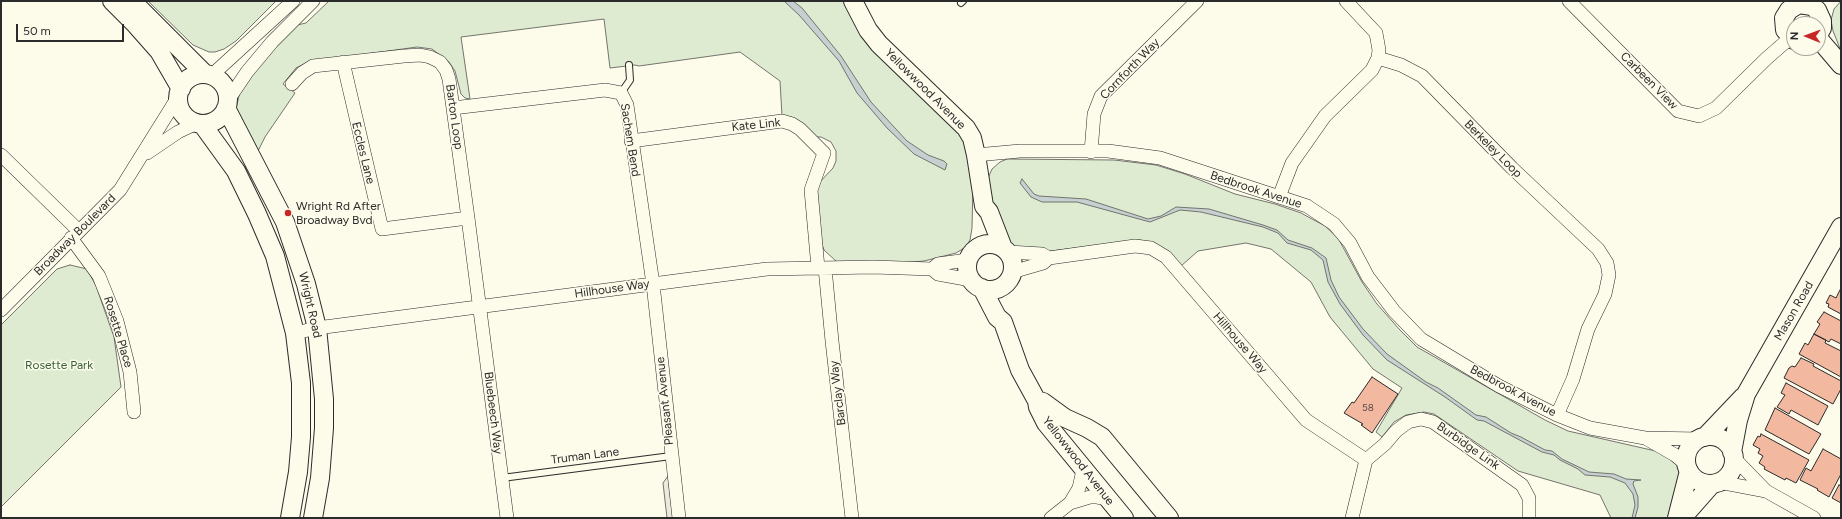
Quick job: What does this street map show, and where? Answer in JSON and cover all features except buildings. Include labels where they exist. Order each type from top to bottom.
[{"type":"street","points":[[112,1],[159,51],[180,93]]},
{"type":"street","points":[[132,1],[208,75],[224,85],[227,92],[227,104]]},
{"type":"street","points":[[293,1],[208,75],[192,77],[185,82],[180,93],[179,105],[188,119],[199,123],[215,121],[222,115],[227,104],[252,66],[272,42],[313,1]]},
{"type":"street","name":"Yellowwood Avenue","points":[[853,1],[868,30],[879,44],[966,128],[972,138],[976,155],[984,206],[989,212],[996,234],[1005,250]]},
{"type":"street","name":"Cornforth Way","points":[[1092,152],[1094,114],[1101,96],[1197,1]]},
{"type":"street","points":[[1278,197],[1292,163],[1325,116],[1372,70],[1378,58],[1379,50],[1376,33],[1346,1]]},
{"type":"street","name":"Carbeen View","points":[[1569,1],[1678,111],[1699,116],[1716,108],[1767,58],[1786,44]]},
{"type":"street","points":[[1786,31],[1784,25],[1785,5],[1820,5],[1821,16]]},
{"type":"street","points":[[1826,46],[1841,66]]},
{"type":"street","name":"Barton Loop","points":[[292,84],[308,68],[343,62],[420,55],[430,57],[440,62],[446,70],[449,79],[480,307]]},
{"type":"street","name":"Berkeley Loop","points":[[1378,58],[1401,65],[1422,76],[1512,168],[1598,250],[1607,263],[1609,275],[1605,294],[1588,329],[1573,379],[1557,415]]},
{"type":"street","name":"Eccles Lane","points":[[343,62],[382,229],[468,218]]},
{"type":"street","name":"Sachem Bend","points":[[453,108],[605,90],[621,93],[627,105],[631,141],[653,284]]},
{"type":"street","name":"Broadway Boulevard","points":[[1,310],[120,190],[144,155],[180,93]]},
{"type":"street","name":"Wright Road","points":[[227,104],[285,222],[306,284],[317,328],[324,399],[324,428],[320,478],[313,518]]},
{"type":"street","name":"Kate Link","points":[[631,141],[782,121],[792,124],[800,129],[824,153],[811,190],[822,268]]},
{"type":"street","name":"Broadway Boulevard","points":[[144,155],[178,132],[199,123]]},
{"type":"street","name":"Wright Road","points":[[199,123],[236,171],[256,214],[275,256],[295,333],[301,383],[301,437],[298,472],[290,518]]},
{"type":"street","name":"Bedbrook Avenue","points":[[976,155],[1020,151],[1108,151],[1160,158],[1307,206],[1334,224],[1350,243],[1368,277],[1394,311],[1421,339],[1499,386],[1557,415],[1590,428],[1645,438],[1702,438]]},
{"type":"street","name":"Rosette Place","points":[[1,155],[75,235],[99,276],[117,321],[130,372],[134,412]]},
{"type":"street","name":"Yellowwood Avenue","points":[[973,254],[981,231],[980,214],[984,206]]},
{"type":"street","name":"Mason Road","points":[[1733,455],[1738,420],[1746,394],[1841,227]]},
{"type":"street","points":[[991,244],[1005,250],[1013,264],[1008,279],[995,289],[977,284],[968,274],[973,254],[991,244]]},
{"type":"street","name":"Hillhouse Way","points":[[1008,279],[1043,263],[1049,258],[1135,246],[1151,248],[1166,257],[1306,420],[1366,460]]},
{"type":"street","name":"Hillhouse Way","points":[[1005,250],[1042,254],[1049,258]]},
{"type":"street","name":"Hillhouse Way","points":[[932,269],[938,264],[973,254]]},
{"type":"street","name":"Hillhouse Way","points":[[295,333],[317,328],[766,269],[873,267],[932,269],[938,274],[977,284]]},
{"type":"street","name":"Barclay Way","points":[[822,268],[832,341],[852,518]]},
{"type":"street","name":"Yellowwood Avenue","points":[[1003,322],[1006,314],[1002,297],[1008,279]]},
{"type":"street","name":"Pleasant Avenue","points":[[653,284],[679,518]]},
{"type":"street","name":"Yellowwood Avenue","points":[[977,284],[997,318],[1003,322],[1020,370],[1037,401],[1038,407],[1046,424],[1124,518]]},
{"type":"street","name":"Bluebeech Way","points":[[480,307],[507,518]]},
{"type":"street","name":"Mason Road","points":[[1702,438],[1746,394]]},
{"type":"street","name":"Yellowwood Avenue","points":[[1037,401],[1043,402],[1056,413],[1102,438],[1169,518]]},
{"type":"street","name":"Burbidge Link","points":[[1366,460],[1385,444],[1396,431],[1408,422],[1421,419],[1433,422],[1522,485],[1528,498],[1528,518]]},
{"type":"street","points":[[1678,518],[1688,468],[1689,450],[1702,438],[1713,437],[1721,439],[1728,445],[1733,455],[1766,491],[1814,518]]},
{"type":"street","name":"Bedbrook Avenue","points":[[1645,438],[1675,455],[1688,468]]},
{"type":"street","points":[[1682,518],[1716,483],[1730,473],[1733,455]]},
{"type":"street","points":[[1352,518],[1366,460]]},
{"type":"street","points":[[1688,468],[1698,481],[1766,491]]},
{"type":"street","points":[[1051,518],[1070,503],[1079,488],[1083,470]]},
{"type":"street","points":[[1070,503],[1090,497],[1108,499]]},
{"type":"lane","points":[[621,93],[630,80],[629,65]]},
{"type":"lane","name":"Truman Lane","points":[[502,478],[671,456]]},
{"type":"green space","points":[[148,1],[276,1],[236,41],[224,49],[209,52],[193,45]]},
{"type":"green space","points":[[329,1],[845,1],[962,135],[967,147],[973,184],[972,228],[970,240],[966,247],[956,253],[924,261],[900,263],[837,262],[824,250],[821,241],[815,192],[818,184],[833,168],[836,161],[836,151],[831,142],[821,137],[814,137],[799,122],[791,117],[782,116],[780,81],[740,52],[639,66],[635,65],[610,68],[604,19],[461,37],[470,99],[465,98],[461,94],[455,71],[449,62],[432,49],[417,47],[308,62],[296,68],[283,84],[295,93],[265,137],[258,151],[236,108],[240,92],[260,62],[297,25],[306,23]]},
{"type":"green space","points":[[1841,1],[1841,51],[1833,31],[1831,20],[1834,9]]},
{"type":"green space","points":[[1007,159],[1114,160],[1156,165],[1185,174],[1235,194],[1275,204],[1301,213],[1325,226],[1338,238],[1362,282],[1377,304],[1417,347],[1545,420],[1568,431],[1660,452],[1678,464],[1682,474],[1670,518],[1611,518],[1600,495],[1518,471],[1434,414],[1424,412],[1406,415],[1394,422],[1382,437],[1376,432],[1402,388],[1373,369],[1330,317],[1311,282],[1271,249],[1246,243],[1198,251],[1181,266],[1149,242],[1139,240],[1051,251],[1031,251],[1009,245],[998,230],[988,178],[992,169],[1000,162]]},
{"type":"green space","name":"Rosette Park","points":[[70,265],[87,269],[96,286],[114,337],[121,387],[1,507],[1,325],[57,269]]},
{"type":"shaded area","points":[[784,1],[793,1],[802,8],[841,56],[871,102],[907,141],[928,155],[944,161],[947,164],[945,170],[914,154],[887,128],[857,93],[839,61],[799,15]]},
{"type":"shaded area","points":[[1022,179],[1034,194],[1039,196],[1086,199],[1148,219],[1161,216],[1176,207],[1209,209],[1277,230],[1288,240],[1312,248],[1326,258],[1331,280],[1339,297],[1363,329],[1387,354],[1476,415],[1486,417],[1511,433],[1545,450],[1552,451],[1562,459],[1589,472],[1614,474],[1626,479],[1641,480],[1634,481],[1633,484],[1638,497],[1638,507],[1635,518],[1632,518],[1635,505],[1633,494],[1625,483],[1610,477],[1585,475],[1578,469],[1560,460],[1554,455],[1542,452],[1484,421],[1477,420],[1445,397],[1387,360],[1363,335],[1340,304],[1328,282],[1323,260],[1311,250],[1287,243],[1278,233],[1263,227],[1201,212],[1180,210],[1150,222],[1077,202],[1042,202],[1031,197],[1020,183]]},
{"type":"shaded area","points":[[668,476],[673,518],[667,518],[663,483]]},
{"type":"place","name":"Wright Rd After Broadway Bvd","points":[[288,213]]}]
